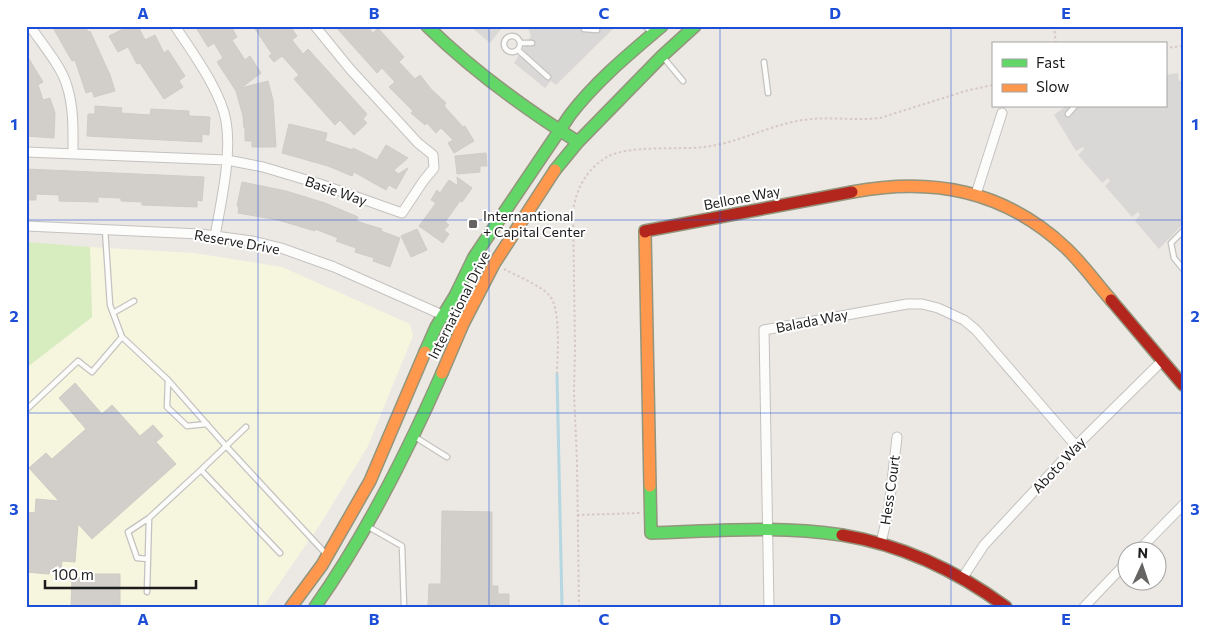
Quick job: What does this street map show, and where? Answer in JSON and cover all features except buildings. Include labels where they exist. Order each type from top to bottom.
[{"type":"street","points":[[30,26],[59,69],[67,85],[73,127],[73,153]]},
{"type":"street","points":[[175,26],[216,91],[227,123],[227,160],[215,236]]},
{"type":"street","name":"Basie Way","points":[[26,152],[227,160],[263,167],[290,175],[402,213],[434,168],[433,155],[418,143],[350,69],[315,26]]},
{"type":"street","points":[[427,26],[492,84],[578,142]]},
{"type":"street","name":"International Drive","points":[[291,607],[327,555],[370,481],[436,327],[455,296],[474,257],[560,131],[570,113],[649,30],[662,26]]},
{"type":"street","name":"International Drive","points":[[315,607],[340,572],[414,437],[463,324],[494,264],[542,190],[578,142],[662,56],[695,26]]},
{"type":"street","points":[[976,194],[1002,113]]},
{"type":"street","name":"Bellone Way","points":[[768,530],[651,533],[645,231],[882,187],[932,185],[976,194],[1019,212],[1049,233],[1067,250],[1183,385]]},
{"type":"street","name":"Reserve Drive","points":[[26,226],[215,236],[252,241],[309,257],[463,324]]},
{"type":"street","name":"Balada Way","points":[[769,607],[764,330],[901,304],[922,304],[938,308],[964,320],[976,330],[1076,446]]},
{"type":"street","name":"Aboto Way","points":[[962,577],[984,544],[1076,446],[1163,360]]},
{"type":"street","name":"Hess Court","points":[[881,543],[889,508],[897,437]]},
{"type":"street","points":[[1149,540],[1183,505]]},
{"type":"street","points":[[768,530],[828,533],[881,543],[934,562],[962,577],[1006,607]]},
{"type":"street","points":[[1084,607],[1116,573]]},
{"type":"lane","points":[[584,29],[596,30]]},
{"type":"lane","points":[[508,36],[515,36],[519,40],[518,50],[512,52],[506,49],[504,44],[508,36]]},
{"type":"lane","points":[[520,43],[532,43]]},
{"type":"lane","points":[[518,50],[548,77]]},
{"type":"lane","points":[[662,56],[684,81]]},
{"type":"lane","points":[[764,62],[768,93]]},
{"type":"lane","points":[[1068,114],[1073,108]]},
{"type":"lane","points":[[104,230],[110,305],[122,337],[168,380],[327,555]]},
{"type":"lane","points":[[1183,231],[1170,243],[1174,258],[1183,269]]},
{"type":"lane","points":[[113,313],[134,301]]},
{"type":"lane","points":[[26,410],[78,361],[92,372],[122,337]]},
{"type":"lane","points":[[168,380],[167,408],[187,426],[207,424]]},
{"type":"lane","points":[[148,559],[137,558],[128,532],[149,518],[246,427]]},
{"type":"lane","points":[[414,437],[447,457]]},
{"type":"lane","points":[[202,470],[280,553]]},
{"type":"lane","points":[[147,592],[149,518]]},
{"type":"lane","points":[[366,526],[402,546],[404,607]]},
{"type":"path","points":[[1054,26],[1056,42]]},
{"type":"path","points":[[1166,48],[1183,46]]},
{"type":"path","points":[[579,607],[574,394],[573,211],[574,200],[580,185],[594,166],[612,155],[628,151],[705,147],[730,143],[786,123],[822,118],[865,120],[885,117],[969,90],[992,85]]},
{"type":"path","points":[[504,269],[544,291],[555,304],[557,374]]},
{"type":"path","points":[[577,515],[650,513]]},
{"type":"shaded area","points":[[470,26],[500,26],[502,28],[490,43]]},
{"type":"shaded area","points":[[531,26],[616,26],[556,85],[551,81],[545,88],[514,63],[531,36],[528,28]]},
{"type":"shaded area","points":[[1178,73],[1179,81],[1183,80],[1183,224],[1159,249],[1135,221],[1140,215],[1138,212],[1132,217],[1105,186],[1110,181],[1108,178],[1102,183],[1078,155],[1084,149],[1083,147],[1076,151],[1054,115],[1063,108],[1166,108],[1166,75]]},
{"type":"shaded area","points":[[90,247],[194,253],[282,267],[410,324],[413,336],[368,446],[321,523],[263,607],[26,607],[26,368],[92,317]]},
{"type":"green space","points":[[26,242],[90,247],[92,317],[26,368]]},
{"type":"waterway","points":[[557,374],[562,607]]},
{"type":"traffic: fast","points":[[427,26],[444,43],[499,88],[578,142]]},
{"type":"traffic: fast","points":[[425,352],[436,327],[455,296],[474,257],[570,115],[602,79],[662,26]]},
{"type":"traffic: fast","points":[[555,170],[578,142],[662,56],[695,26]]},
{"type":"traffic: fast","points":[[315,607],[334,580],[384,494],[442,373]]},
{"type":"traffic: fast","points":[[650,486],[651,533],[771,529],[842,535]]},
{"type":"traffic: slow","points":[[442,373],[463,324],[494,264],[555,170]]},
{"type":"traffic: slow","points":[[852,192],[911,186],[939,188],[966,193],[992,201],[1018,213],[1042,228],[1066,248],[1111,300]]},
{"type":"traffic: slow","points":[[645,232],[650,486]]},
{"type":"traffic: slow","points":[[291,607],[322,565],[370,481],[425,352]]},
{"type":"traffic: jam","points":[[645,232],[852,192]]},
{"type":"traffic: jam","points":[[1111,300],[1183,385]]},
{"type":"traffic: jam","points":[[842,535],[886,545],[929,561],[968,582],[1006,607]]},
{"type":"place","name":"Internantional + Capital Center","points":[[473,224]]}]
